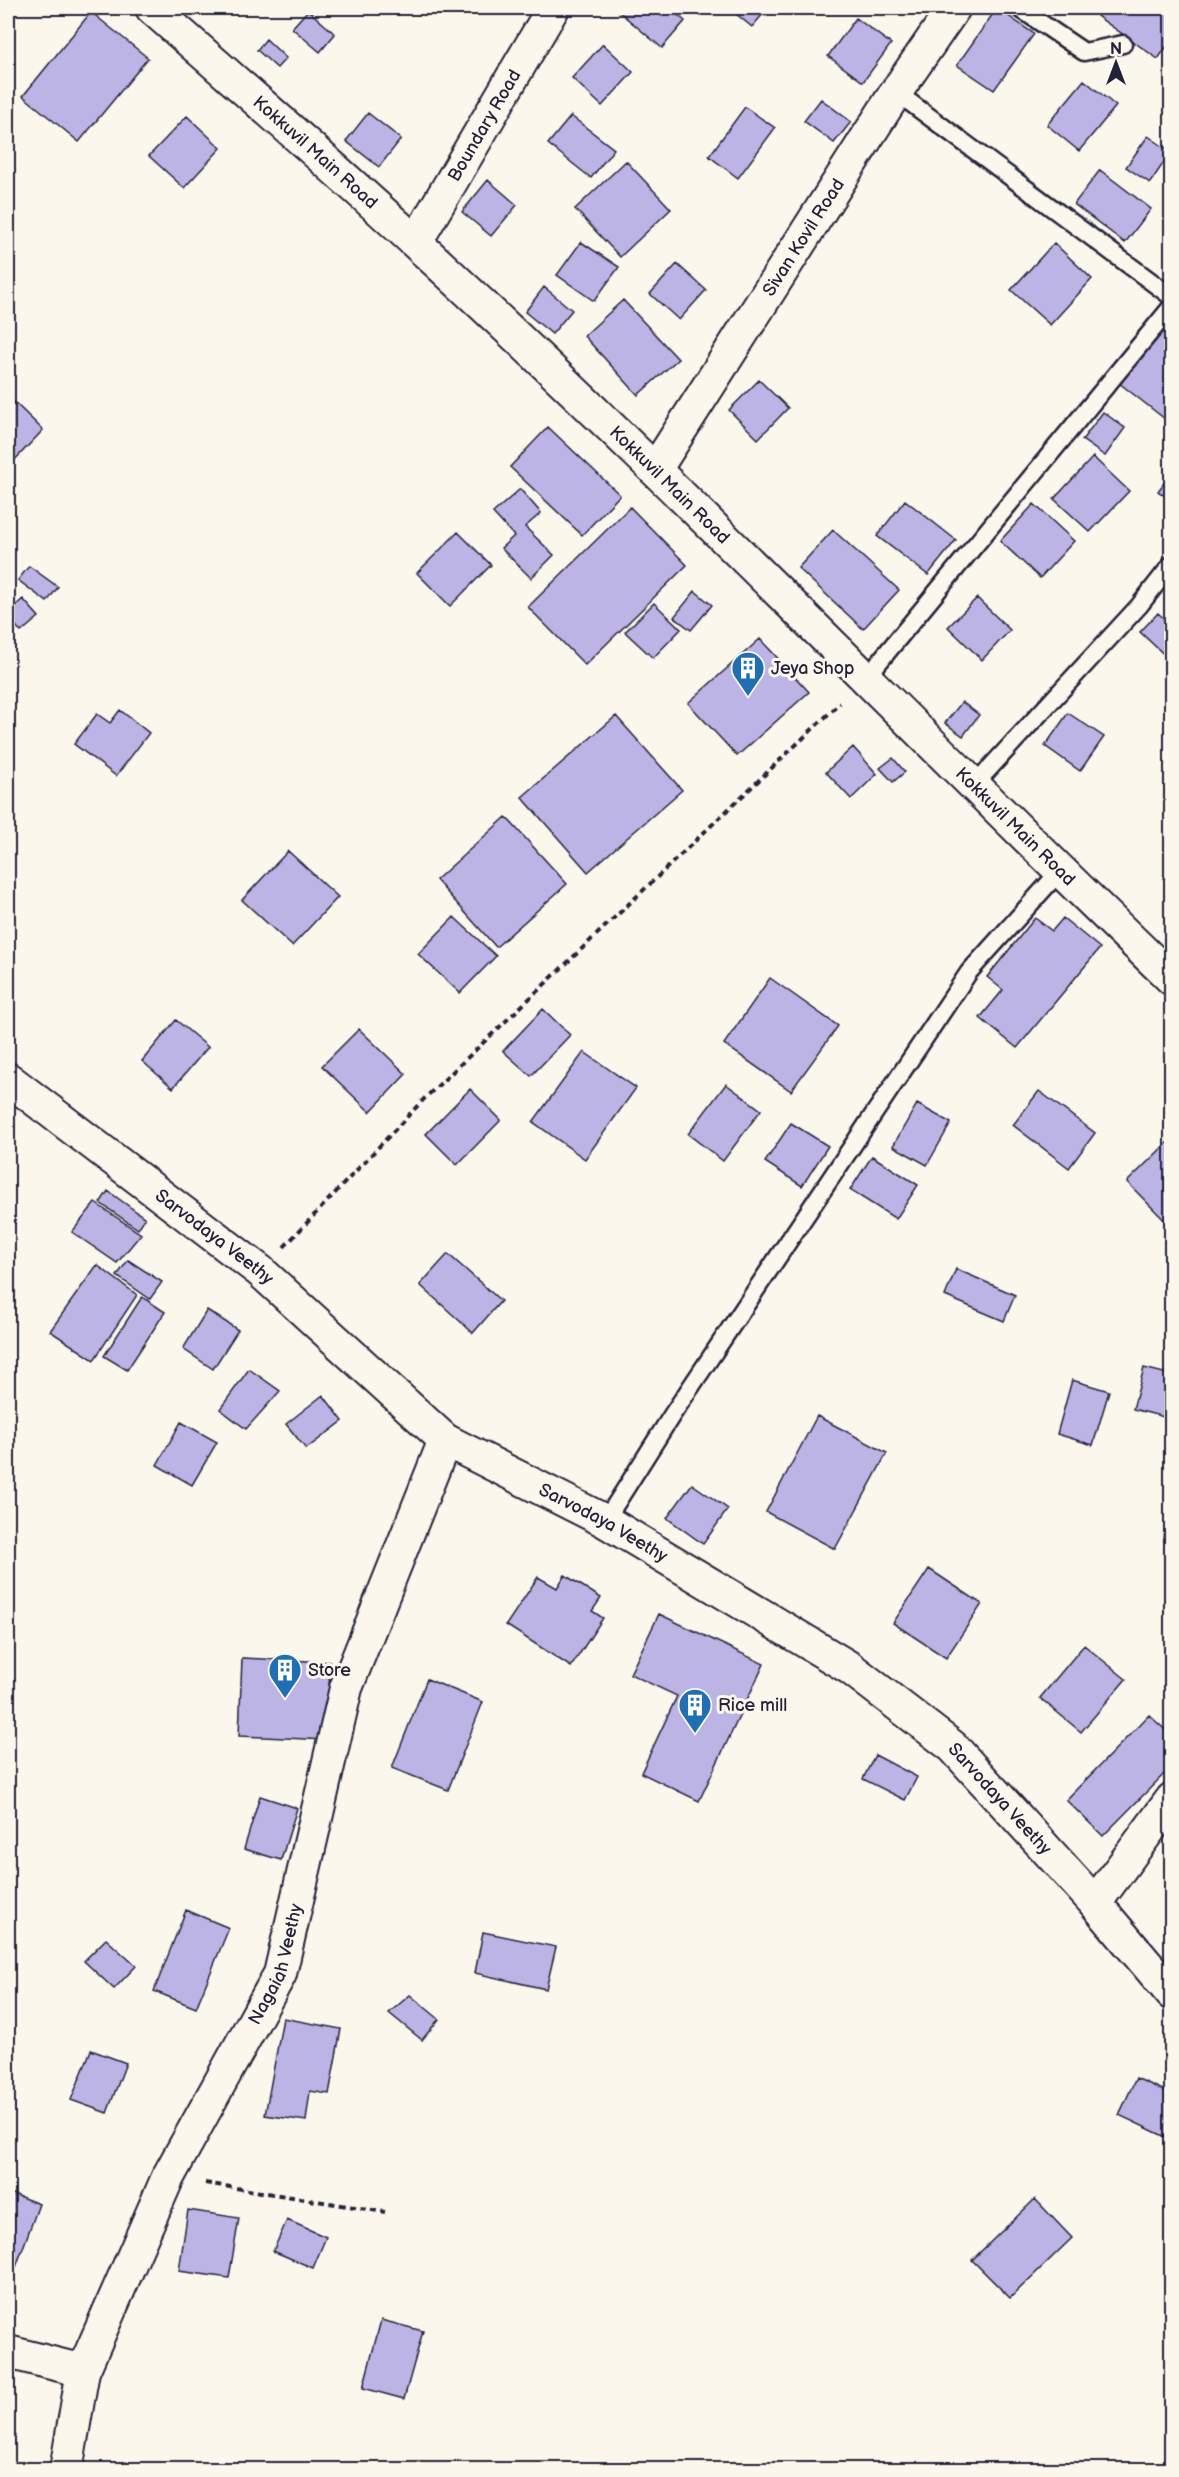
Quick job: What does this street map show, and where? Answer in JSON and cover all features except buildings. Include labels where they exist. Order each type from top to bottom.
[{"type":"street","name":"Kokkuvil Main Road","points":[[152,8],[416,242],[655,470],[1059,872],[1168,969]]},
{"type":"street","name":"Boundary Road","points":[[416,242],[553,8]]},
{"type":"street","name":"Sivan Kovil Road","points":[[655,470],[897,92],[954,8]]},
{"type":"street","name":"Sarvodaya Veethy","points":[[8,1079],[260,1271],[445,1440],[605,1521],[850,1668],[953,1748],[1095,1903],[1172,1994]]},
{"type":"street","name":"Nagaiah Veethy","points":[[66,2469],[82,2371],[168,2177],[280,1974],[346,1688],[445,1440]]},
{"type":"street","points":[[1095,1903],[1172,1799]]},
{"type":"street","points":[[8,2352],[82,2371]]},
{"type":"lane","points":[[1018,8],[1084,52],[1122,44]]},
{"type":"lane","points":[[897,92],[1172,297]]},
{"type":"lane","points":[[865,679],[1172,306]]},
{"type":"lane","points":[[974,785],[1139,606],[1172,564]]},
{"type":"lane","points":[[605,1521],[672,1415],[969,972],[1059,872]]},
{"type":"path","points":[[260,1271],[424,1099],[865,679]]},
{"type":"path","points":[[168,2177],[385,2212]]},
{"type":"place","name":"Jeya Shop","points":[[748,697]]},
{"type":"place","name":"Store","points":[[285,1699]]},
{"type":"place","name":"Rice mill","points":[[695,1734]]}]
